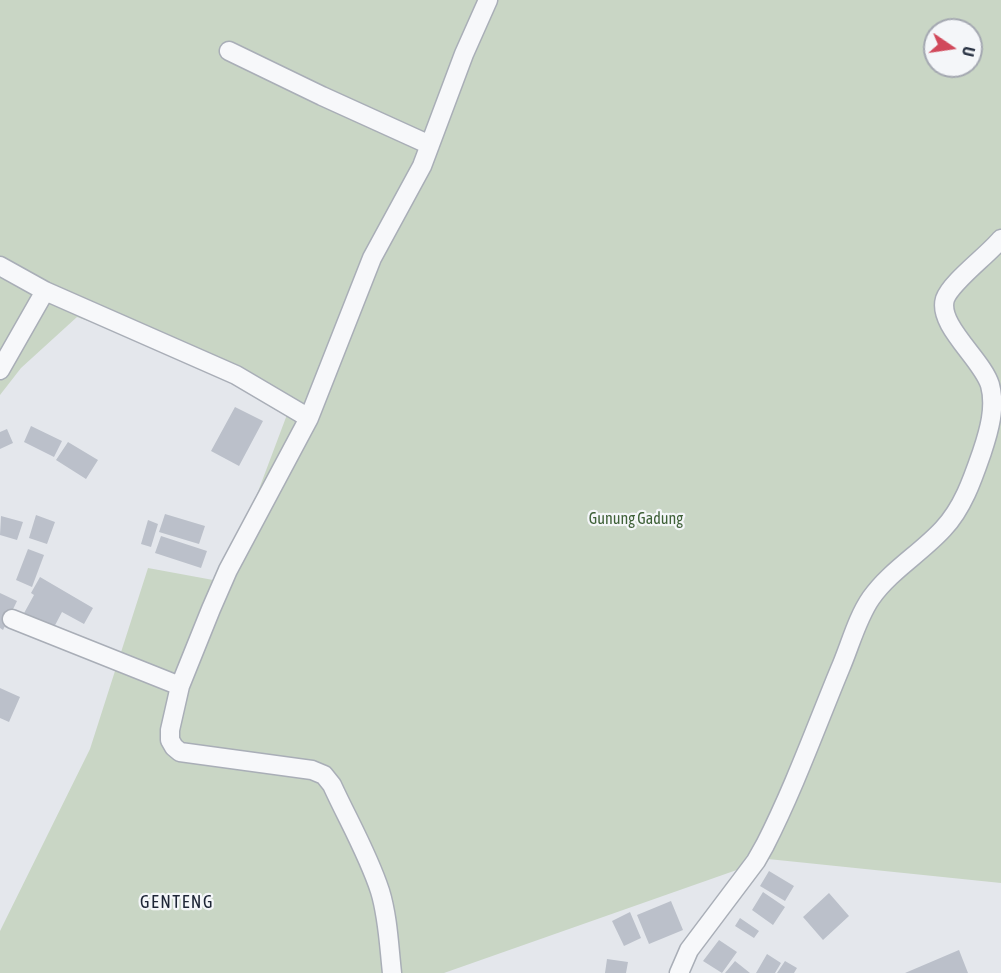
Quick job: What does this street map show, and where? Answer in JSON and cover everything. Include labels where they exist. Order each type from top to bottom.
[{"type":"street","points":[[392,973],[380,891],[368,860],[332,785],[324,775],[312,770],[180,752],[170,740],[180,686],[228,570],[309,418],[372,258],[414,182],[430,145],[481,2]]},
{"type":"street","points":[[229,51],[430,145]]},
{"type":"street","points":[[679,973],[689,950],[756,861],[765,844],[871,598],[943,529],[968,488],[988,435],[992,418],[992,400],[990,385],[983,370],[946,318],[944,307],[946,297],[954,286],[1001,239]]},
{"type":"street","points":[[0,266],[45,291],[236,375],[309,418]]},
{"type":"street","points":[[0,370],[45,291]]},
{"type":"street","points":[[12,619],[180,686]]},
{"type":"green space","name":"Gunung Gadung","points":[[0,0],[1001,0],[1001,883],[768,859],[444,973],[0,973],[0,931],[90,749],[148,568],[224,582],[288,412],[268,386],[77,317],[21,368],[0,395]]},
{"type":"building","points":[[235,407],[263,421],[239,466],[211,451]]},
{"type":"building","points":[[31,426],[62,441],[54,457],[24,442]]},
{"type":"building","points":[[7,429],[13,443],[0,449],[0,432]]},
{"type":"building","points":[[68,442],[98,460],[86,479],[56,460]]},
{"type":"building","points":[[165,514],[205,526],[199,544],[159,532]]},
{"type":"building","points":[[36,515],[55,522],[47,544],[29,538]]},
{"type":"building","points":[[1,516],[23,522],[17,540],[0,535]]},
{"type":"building","points":[[148,520],[158,524],[151,547],[141,544]]},
{"type":"building","points":[[161,536],[207,551],[201,568],[155,553]]},
{"type":"building","points":[[28,549],[44,555],[32,587],[16,580]]},
{"type":"building","points":[[40,577],[93,608],[84,624],[62,612],[52,631],[23,615],[34,595],[31,593]]},
{"type":"building","points":[[0,593],[17,601],[3,630],[0,628]]},
{"type":"building","points":[[0,688],[20,697],[9,722],[0,718]]},
{"type":"building","points":[[769,871],[794,886],[785,901],[760,886]]},
{"type":"building","points":[[763,892],[785,907],[773,925],[752,910]]},
{"type":"building","points":[[829,893],[849,916],[823,940],[803,917]]},
{"type":"building","points":[[671,901],[683,930],[649,944],[637,915]]},
{"type":"building","points":[[630,912],[641,938],[624,946],[612,921]]},
{"type":"building","points":[[740,918],[759,931],[754,938],[735,926]]},
{"type":"building","points":[[719,940],[737,952],[722,973],[703,961]]},
{"type":"building","points":[[959,950],[968,973],[905,973]]},
{"type":"building","points":[[767,954],[781,963],[775,973],[756,973]]},
{"type":"building","points":[[607,959],[628,962],[626,973],[605,973]]},
{"type":"building","points":[[735,961],[750,973],[725,973]]},
{"type":"building","points":[[785,961],[797,968],[794,973],[777,973]]},
{"type":"district","name":"GENTENG","points":[[177,902]]}]
